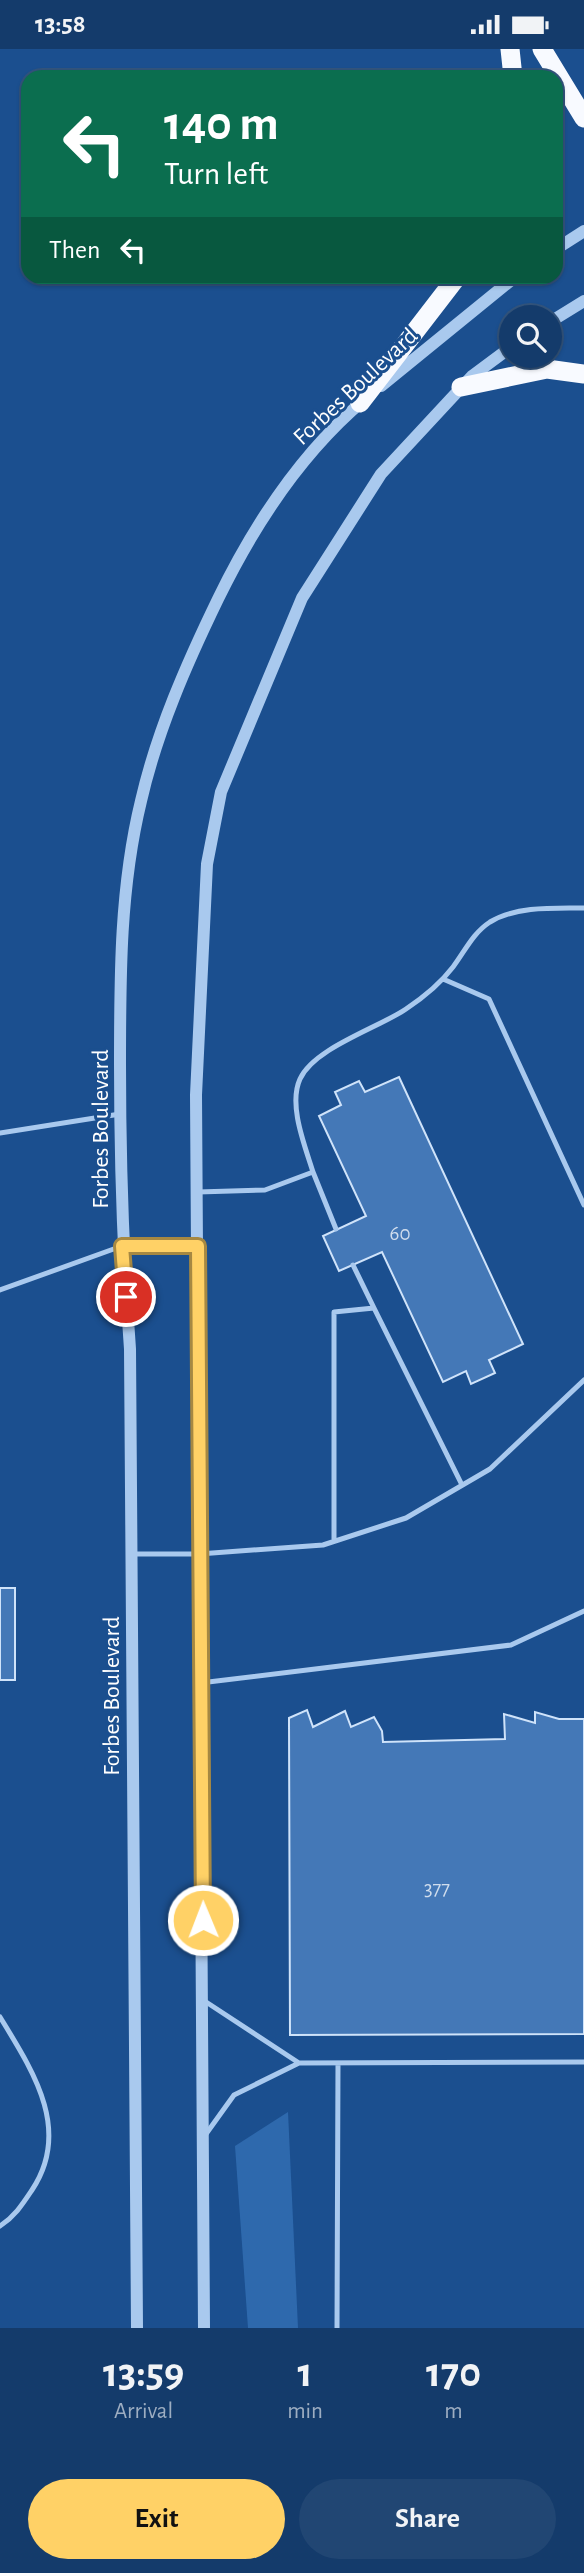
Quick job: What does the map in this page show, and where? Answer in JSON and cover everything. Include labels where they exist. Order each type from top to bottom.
[{"type":"highway","points":[[510,49],[512,70]]},
{"type":"highway","points":[[542,49],[555,70]]},
{"type":"highway","points":[[563,84],[584,118]]},
{"type":"highway","points":[[360,403],[452,284]]},
{"type":"highway","points":[[461,387],[547,369],[584,374]]},
{"type":"street","points":[[563,244],[584,231]]},
{"type":"street","name":"Forbes Boulevard","points":[[137,2328],[130,1349],[122,1246],[120,1114],[123,900],[141,801],[153,757],[192,653],[251,535],[304,460],[360,403],[506,284]]},
{"type":"street","points":[[562,315],[584,301]]},
{"type":"street","points":[[204,2328],[196,1095],[207,864],[221,792],[302,598],[381,474],[461,387],[499,357]]},
{"type":"lane","points":[[336,1229],[313,1172],[301,1130],[296,1092],[307,1068],[332,1050],[405,1010],[443,979],[464,949],[491,922],[527,911],[584,908]]},
{"type":"lane","points":[[443,979],[489,999],[584,1205]]},
{"type":"lane","points":[[0,1133],[120,1114]]},
{"type":"lane","points":[[198,1192],[265,1190],[313,1172]]},
{"type":"lane","points":[[0,1290],[122,1246],[198,1246]]},
{"type":"lane","points":[[353,1265],[462,1485]]},
{"type":"lane","points":[[334,1541],[334,1312],[373,1308]]},
{"type":"lane","points":[[131,1554],[199,1553],[323,1545],[406,1518],[490,1469],[584,1380]]},
{"type":"lane","points":[[200,1683],[511,1645],[584,1611]]},
{"type":"lane","points":[[203,2000],[299,2063]]},
{"type":"lane","points":[[0,2017],[39,2086],[51,2128],[44,2172],[15,2217],[0,2226]]},
{"type":"lane","points":[[204,2137],[234,2095],[299,2063],[584,2062]]},
{"type":"lane","points":[[337,2328],[338,2063]]},
{"type":"shaded area","points":[[288,2112],[298,2328],[248,2328],[235,2146]]},
{"type":"building","points":[[399,1077],[523,1344],[489,1360],[495,1373],[471,1384],[466,1371],[443,1382],[382,1252],[339,1271],[323,1236],[366,1216],[319,1116],[341,1105],[335,1092],[359,1081],[365,1092]]},
{"type":"building","points":[[0,1588],[15,1588],[15,1680],[0,1680]]},
{"type":"building","points":[[307,1710],[313,1727],[345,1711],[351,1727],[374,1717],[382,1731],[383,1742],[505,1739],[504,1714],[535,1723],[535,1712],[559,1719],[584,1719],[584,2034],[290,2035],[289,1718]]},
{"type":"route","points":[[126,1297],[122,1246],[198,1246],[203,1920]]}]
